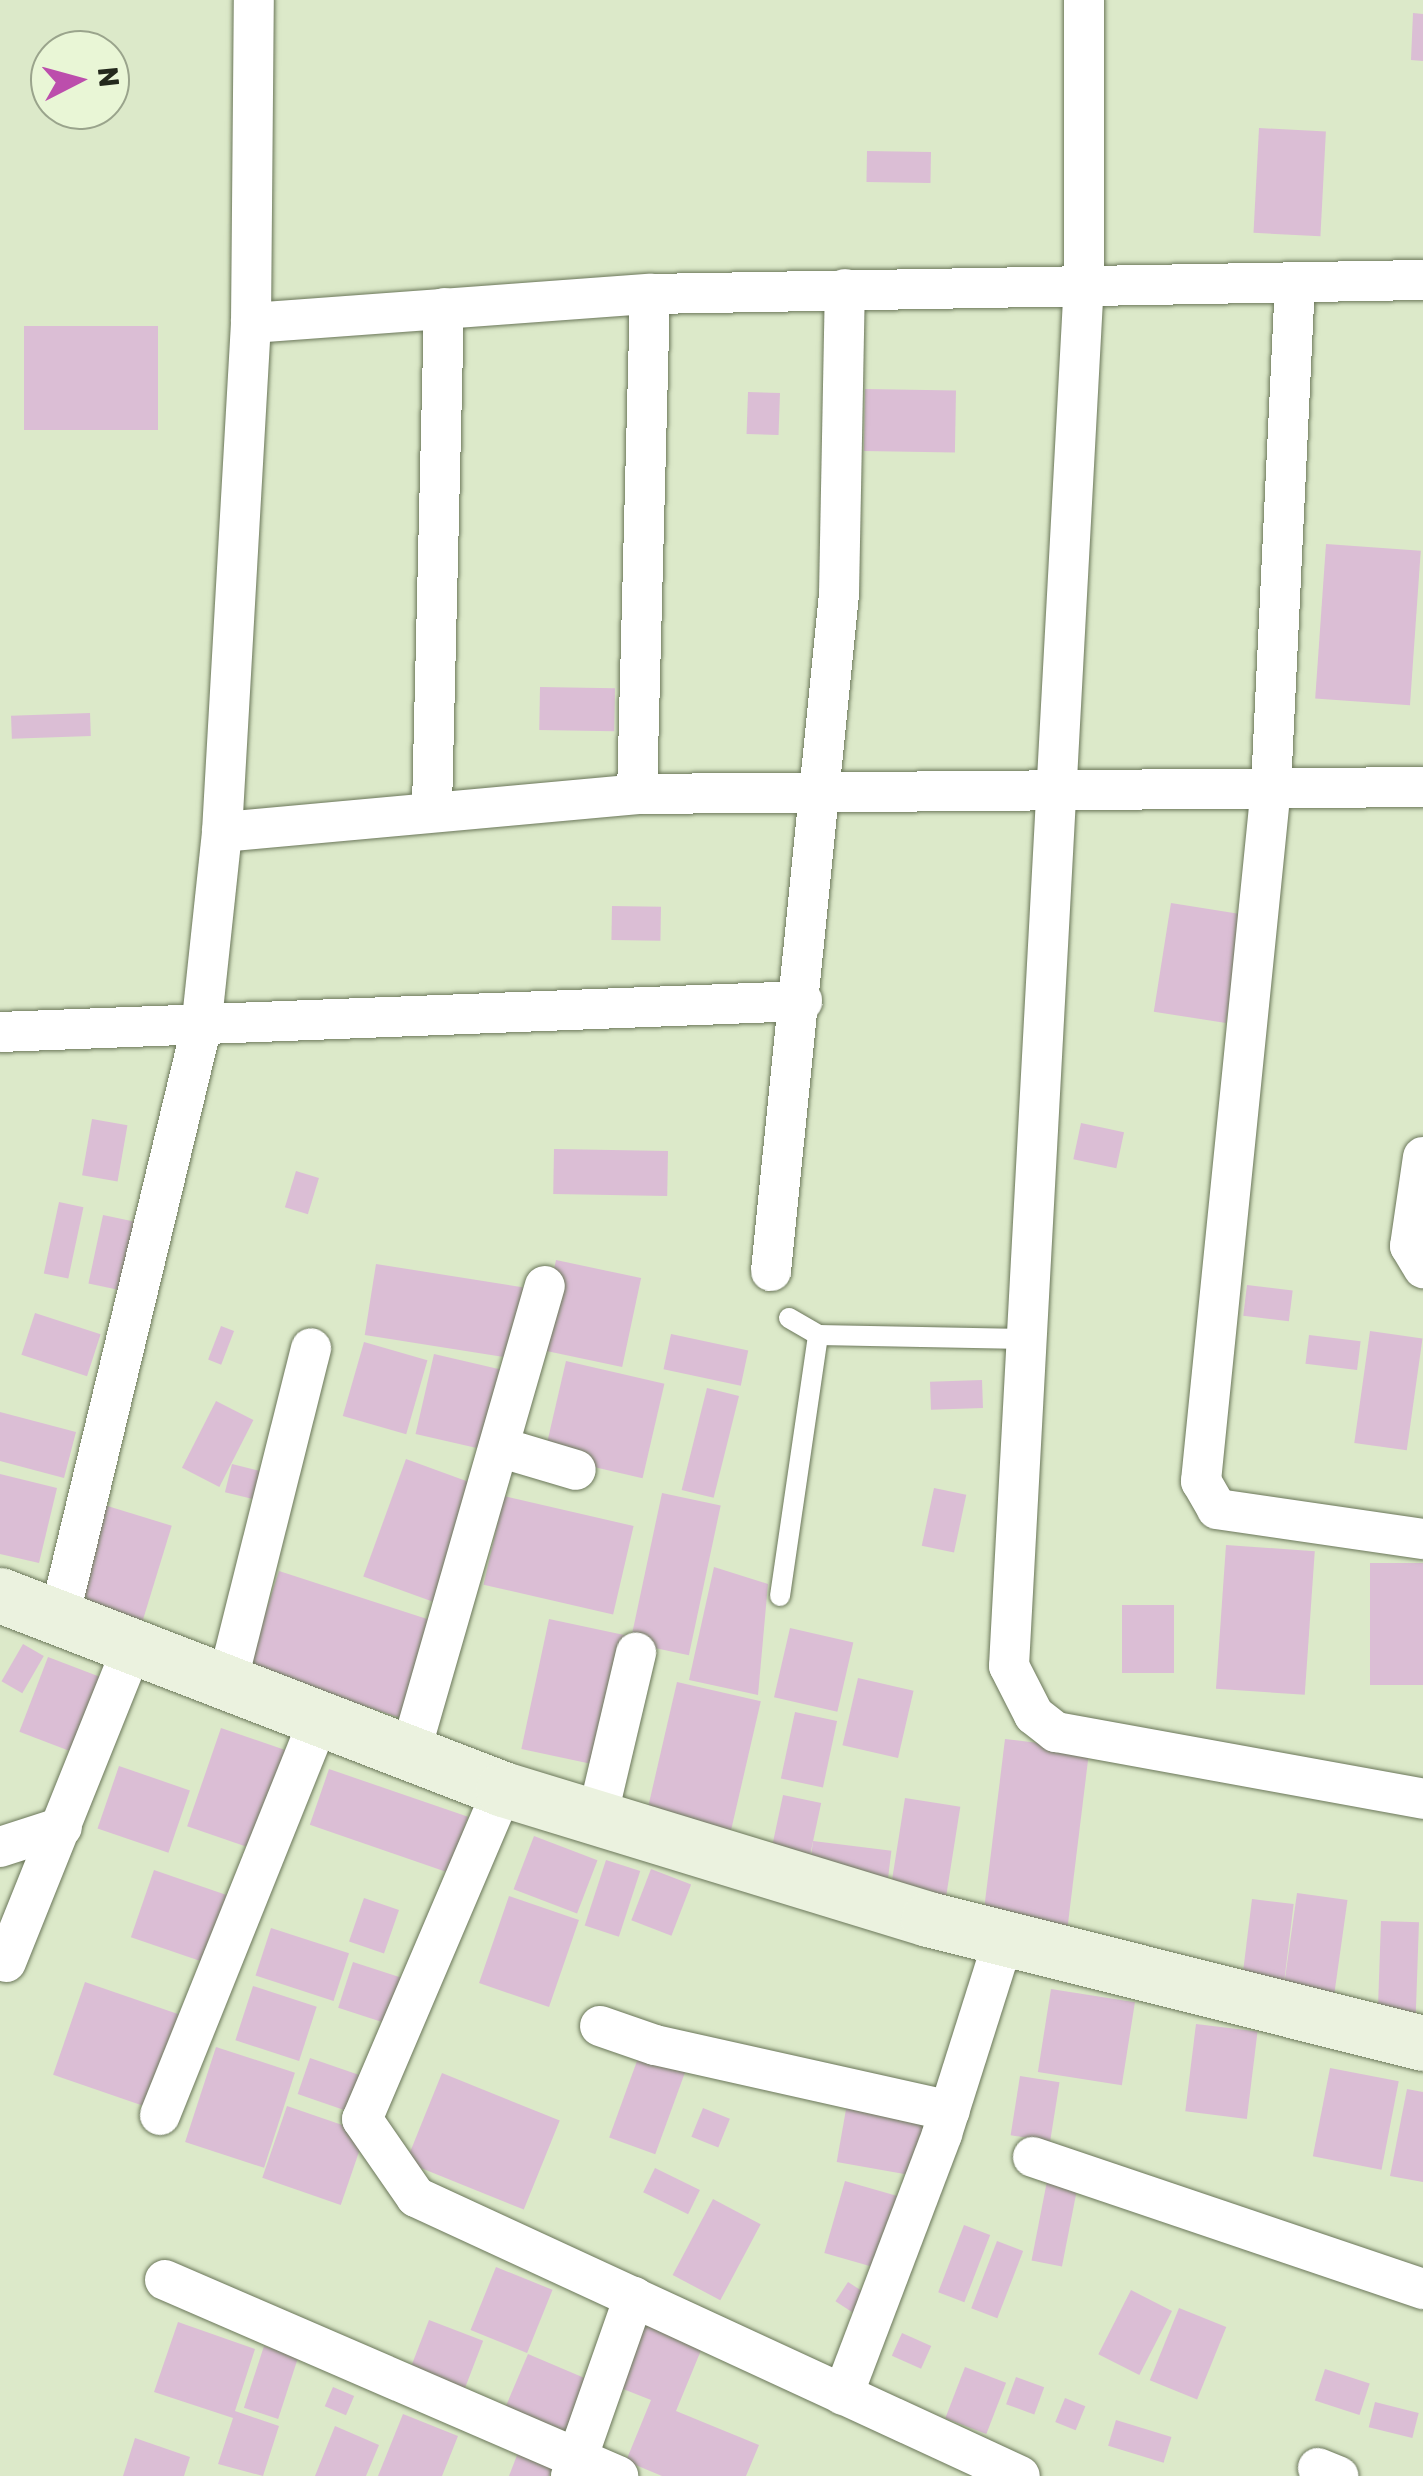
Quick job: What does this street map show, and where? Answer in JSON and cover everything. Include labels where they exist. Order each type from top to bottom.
[{"type":"street","points":[[59,1618],[201,1029],[222,832],[251,323],[254,0]]},
{"type":"street","points":[[1084,0],[1084,281],[1009,1666],[1034,1715],[1056,1732],[1423,1799]]},
{"type":"street","points":[[251,323],[650,294],[1084,281],[1423,280]]},
{"type":"street","points":[[1295,282],[1271,787],[1200,1481],[1217,1509],[1423,1539]]},
{"type":"street","points":[[771,1271],[802,1001],[839,594],[845,289]]},
{"type":"street","points":[[636,794],[650,294]]},
{"type":"street","points":[[432,808],[444,308]]},
{"type":"street","points":[[222,832],[432,808],[636,794],[1423,787]]},
{"type":"street","points":[[0,1032],[201,1029],[802,1001]]},
{"type":"street","points":[[1423,1157],[1410,1246],[1423,1268]]},
{"type":"street","points":[[410,1754],[546,1286]]},
{"type":"street","points":[[227,1683],[311,1348]]},
{"type":"street","points":[[499,1447],[576,1470]]},
{"type":"street","points":[[0,1595],[503,1790],[1004,1939],[1423,2043]]},
{"type":"street","points":[[6,1962],[133,1646]]},
{"type":"street","points":[[597,1818],[636,1653]]},
{"type":"street","points":[[160,2115],[318,1718]]},
{"type":"street","points":[[503,1790],[362,2118],[416,2197],[1020,2476]]},
{"type":"street","points":[[0,1847],[62,1827]]},
{"type":"street","points":[[844,2394],[950,2111],[1004,1939]]},
{"type":"street","points":[[600,2026],[655,2045],[950,2111]]},
{"type":"street","points":[[1034,2157],[1423,2290]]},
{"type":"street","points":[[165,2280],[574,2467],[618,2476]]},
{"type":"street","points":[[574,2467],[634,2298]]},
{"type":"lane","points":[[789,1318],[818,1336],[1026,1338]]},
{"type":"lane","points":[[780,1596],[818,1336]]},
{"type":"building","points":[[1413,13],[1423,14],[1423,61],[1411,60]]},
{"type":"building","points":[[1259,128],[1326,132],[1320,236],[1254,233]]},
{"type":"building","points":[[867,151],[931,152],[930,183],[866,182]]},
{"type":"building","points":[[24,326],[158,326],[158,430],[24,430]]},
{"type":"building","points":[[865,389],[956,391],[955,453],[864,451]]},
{"type":"building","points":[[748,392],[780,393],[779,435],[747,434]]},
{"type":"building","points":[[1326,544],[1421,551],[1410,705],[1315,699]]},
{"type":"building","points":[[540,687],[615,688],[614,731],[539,730]]},
{"type":"building","points":[[90,713],[91,736],[12,739],[11,716]]},
{"type":"building","points":[[1171,903],[1243,914],[1226,1023],[1154,1012]]},
{"type":"building","points":[[612,906],[661,907],[660,941],[611,940]]},
{"type":"building","points":[[92,1119],[127,1125],[118,1181],[82,1175]]},
{"type":"building","points":[[1081,1123],[1124,1132],[1116,1168],[1073,1159]]},
{"type":"building","points":[[554,1149],[668,1151],[667,1196],[553,1194]]},
{"type":"building","points":[[296,1171],[319,1178],[308,1214],[285,1207]]},
{"type":"building","points":[[59,1202],[83,1207],[68,1279],[44,1273]]},
{"type":"building","points":[[103,1215],[136,1222],[122,1291],[88,1283]]},
{"type":"building","points":[[556,1260],[641,1278],[622,1367],[537,1349]]},
{"type":"building","points":[[376,1264],[532,1289],[521,1360],[365,1335]]},
{"type":"building","points":[[1247,1285],[1293,1291],[1289,1321],[1243,1316]]},
{"type":"building","points":[[35,1313],[101,1334],[87,1376],[21,1355]]},
{"type":"building","points":[[221,1326],[234,1331],[221,1365],[208,1360]]},
{"type":"building","points":[[1370,1331],[1422,1338],[1407,1450],[1354,1443]]},
{"type":"building","points":[[671,1334],[748,1350],[741,1386],[664,1369]]},
{"type":"building","points":[[1309,1335],[1361,1341],[1357,1370],[1305,1364]]},
{"type":"building","points":[[364,1342],[427,1360],[406,1434],[343,1416]]},
{"type":"building","points":[[434,1354],[506,1371],[488,1451],[416,1434]]},
{"type":"building","points":[[566,1361],[664,1384],[643,1478],[544,1456]]},
{"type":"building","points":[[982,1380],[983,1408],[931,1410],[930,1382]]},
{"type":"building","points":[[707,1388],[739,1396],[714,1498],[682,1490]]},
{"type":"building","points":[[216,1401],[253,1420],[219,1487],[182,1468]]},
{"type":"building","points":[[0,1412],[76,1432],[64,1478],[0,1461]]},
{"type":"building","points":[[406,1459],[476,1485],[434,1602],[363,1576]]},
{"type":"building","points":[[232,1464],[267,1473],[260,1501],[225,1492]]},
{"type":"building","points":[[0,1474],[57,1488],[39,1563],[0,1554]]},
{"type":"building","points":[[934,1488],[966,1495],[954,1553],[922,1546]]},
{"type":"building","points":[[662,1493],[721,1505],[689,1655],[630,1643]]},
{"type":"building","points":[[504,1496],[634,1526],[613,1615],[484,1585]]},
{"type":"building","points":[[101,1504],[172,1526],[140,1631],[69,1609]]},
{"type":"building","points":[[1226,1545],[1315,1551],[1305,1695],[1216,1689]]},
{"type":"building","points":[[1370,1563],[1423,1563],[1423,1685],[1370,1685]]},
{"type":"building","points":[[714,1567],[768,1584],[758,1695],[689,1680]]},
{"type":"building","points":[[279,1571],[434,1621],[403,1718],[247,1668]]},
{"type":"building","points":[[1122,1605],[1174,1605],[1174,1673],[1122,1673]]},
{"type":"building","points":[[549,1619],[625,1635],[598,1765],[521,1749]]},
{"type":"building","points":[[790,1628],[853,1643],[837,1712],[774,1697]]},
{"type":"building","points":[[23,1644],[44,1656],[22,1693],[2,1681]]},
{"type":"building","points":[[48,1657],[105,1679],[76,1754],[19,1732]]},
{"type":"building","points":[[858,1678],[914,1691],[898,1758],[842,1745]]},
{"type":"building","points":[[677,1682],[761,1701],[731,1830],[647,1811]]},
{"type":"building","points":[[795,1712],[837,1721],[823,1787],[781,1779]]},
{"type":"building","points":[[221,1728],[291,1752],[257,1850],[187,1826]]},
{"type":"building","points":[[1005,1739],[1089,1749],[1066,1937],[982,1927]]},
{"type":"building","points":[[119,1766],[190,1790],[168,1853],[98,1828]]},
{"type":"building","points":[[329,1769],[468,1817],[449,1873],[310,1825]]},
{"type":"building","points":[[783,1795],[821,1803],[806,1875],[768,1867]]},
{"type":"building","points":[[905,1798],[960,1807],[944,1908],[889,1900]]},
{"type":"building","points":[[534,1836],[597,1860],[577,1914],[514,1889]]},
{"type":"building","points":[[813,1841],[891,1851],[887,1887],[808,1878]]},
{"type":"building","points":[[606,1860],[640,1871],[619,1937],[585,1926]]},
{"type":"building","points":[[651,1869],[691,1884],[671,1936],[631,1920]]},
{"type":"building","points":[[154,1870],[241,1900],[218,1967],[131,1937]]},
{"type":"building","points":[[1297,1893],[1348,1900],[1332,2013],[1281,2006]]},
{"type":"building","points":[[509,1896],[579,1920],[549,2007],[479,1983]]},
{"type":"building","points":[[364,1898],[399,1910],[384,1954],[349,1941]]},
{"type":"building","points":[[1252,1899],[1294,1904],[1283,1989],[1242,1984]]},
{"type":"building","points":[[1381,1921],[1419,1922],[1415,2029],[1377,2028]]},
{"type":"building","points":[[271,1928],[349,1953],[334,2001],[256,1976]]},
{"type":"building","points":[[353,1962],[414,1982],[399,2027],[338,2008]]},
{"type":"building","points":[[85,1982],[179,2014],[147,2107],[53,2075]]},
{"type":"building","points":[[253,1986],[317,2007],[299,2061],[235,2040]]},
{"type":"building","points":[[1051,1989],[1135,2002],[1122,2085],[1038,2072]]},
{"type":"building","points":[[1196,2024],[1258,2032],[1247,2119],[1185,2111]]},
{"type":"building","points":[[216,2047],[295,2073],[264,2168],[185,2142]]},
{"type":"building","points":[[641,2050],[687,2067],[655,2154],[609,2137]]},
{"type":"building","points":[[310,2058],[375,2080],[363,2116],[298,2094]]},
{"type":"building","points":[[1330,2068],[1399,2081],[1382,2170],[1313,2156]]},
{"type":"building","points":[[442,2073],[560,2121],[524,2210],[406,2162]]},
{"type":"building","points":[[1020,2076],[1060,2082],[1050,2142],[1011,2135]]},
{"type":"building","points":[[1407,2089],[1423,2092],[1423,2182],[1390,2176]]},
{"type":"building","points":[[848,2098],[927,2112],[915,2176],[837,2162]]},
{"type":"building","points":[[287,2106],[365,2133],[341,2205],[262,2178]]},
{"type":"building","points":[[703,2108],[730,2119],[718,2148],[691,2137]]},
{"type":"building","points":[[655,2168],[700,2190],[688,2214],[643,2192]]},
{"type":"building","points":[[845,2181],[901,2197],[880,2269],[824,2253]]},
{"type":"building","points":[[1047,2181],[1077,2187],[1062,2266],[1032,2261]]},
{"type":"building","points":[[713,2199],[761,2224],[720,2300],[673,2275]]},
{"type":"building","points":[[964,2225],[990,2235],[964,2302],[938,2292]]},
{"type":"building","points":[[997,2241],[1023,2251],[997,2318],[971,2308]]},
{"type":"building","points":[[496,2267],[553,2290],[527,2353],[471,2330]]},
{"type":"building","points":[[848,2282],[873,2298],[861,2318],[835,2301]]},
{"type":"building","points":[[1131,2290],[1172,2311],[1139,2375],[1098,2354]]},
{"type":"building","points":[[1179,2308],[1226,2327],[1197,2399],[1150,2380]]},
{"type":"building","points":[[429,2320],[483,2341],[462,2396],[408,2375]]},
{"type":"building","points":[[645,2320],[704,2343],[676,2411],[759,2445],[746,2476],[662,2476],[626,2461],[651,2400],[618,2387]]},
{"type":"building","points":[[178,2322],[255,2349],[235,2411],[279,2426],[263,2476],[218,2464],[233,2418],[154,2392]]},
{"type":"building","points":[[902,2333],[931,2346],[921,2369],[892,2356]]},
{"type":"building","points":[[264,2346],[298,2357],[278,2419],[244,2408]]},
{"type":"building","points":[[528,2354],[593,2382],[568,2442],[502,2415]]},
{"type":"building","points":[[965,2367],[1006,2383],[986,2434],[945,2418]]},
{"type":"building","points":[[1325,2369],[1370,2384],[1360,2415],[1315,2400]]},
{"type":"building","points":[[1016,2377],[1044,2387],[1034,2415],[1006,2404]]},
{"type":"building","points":[[333,2387],[354,2396],[346,2415],[325,2406]]},
{"type":"building","points":[[1065,2398],[1085,2406],[1076,2430],[1055,2422]]},
{"type":"building","points":[[1375,2402],[1419,2413],[1412,2438],[1369,2427]]},
{"type":"building","points":[[403,2414],[458,2436],[442,2476],[378,2476]]},
{"type":"building","points":[[1116,2420],[1171,2437],[1164,2463],[1108,2446]]},
{"type":"building","points":[[335,2426],[379,2445],[366,2476],[315,2476]]},
{"type":"building","points":[[135,2438],[190,2457],[184,2476],[123,2476]]},
{"type":"building","points":[[519,2450],[554,2464],[549,2476],[509,2476]]}]
